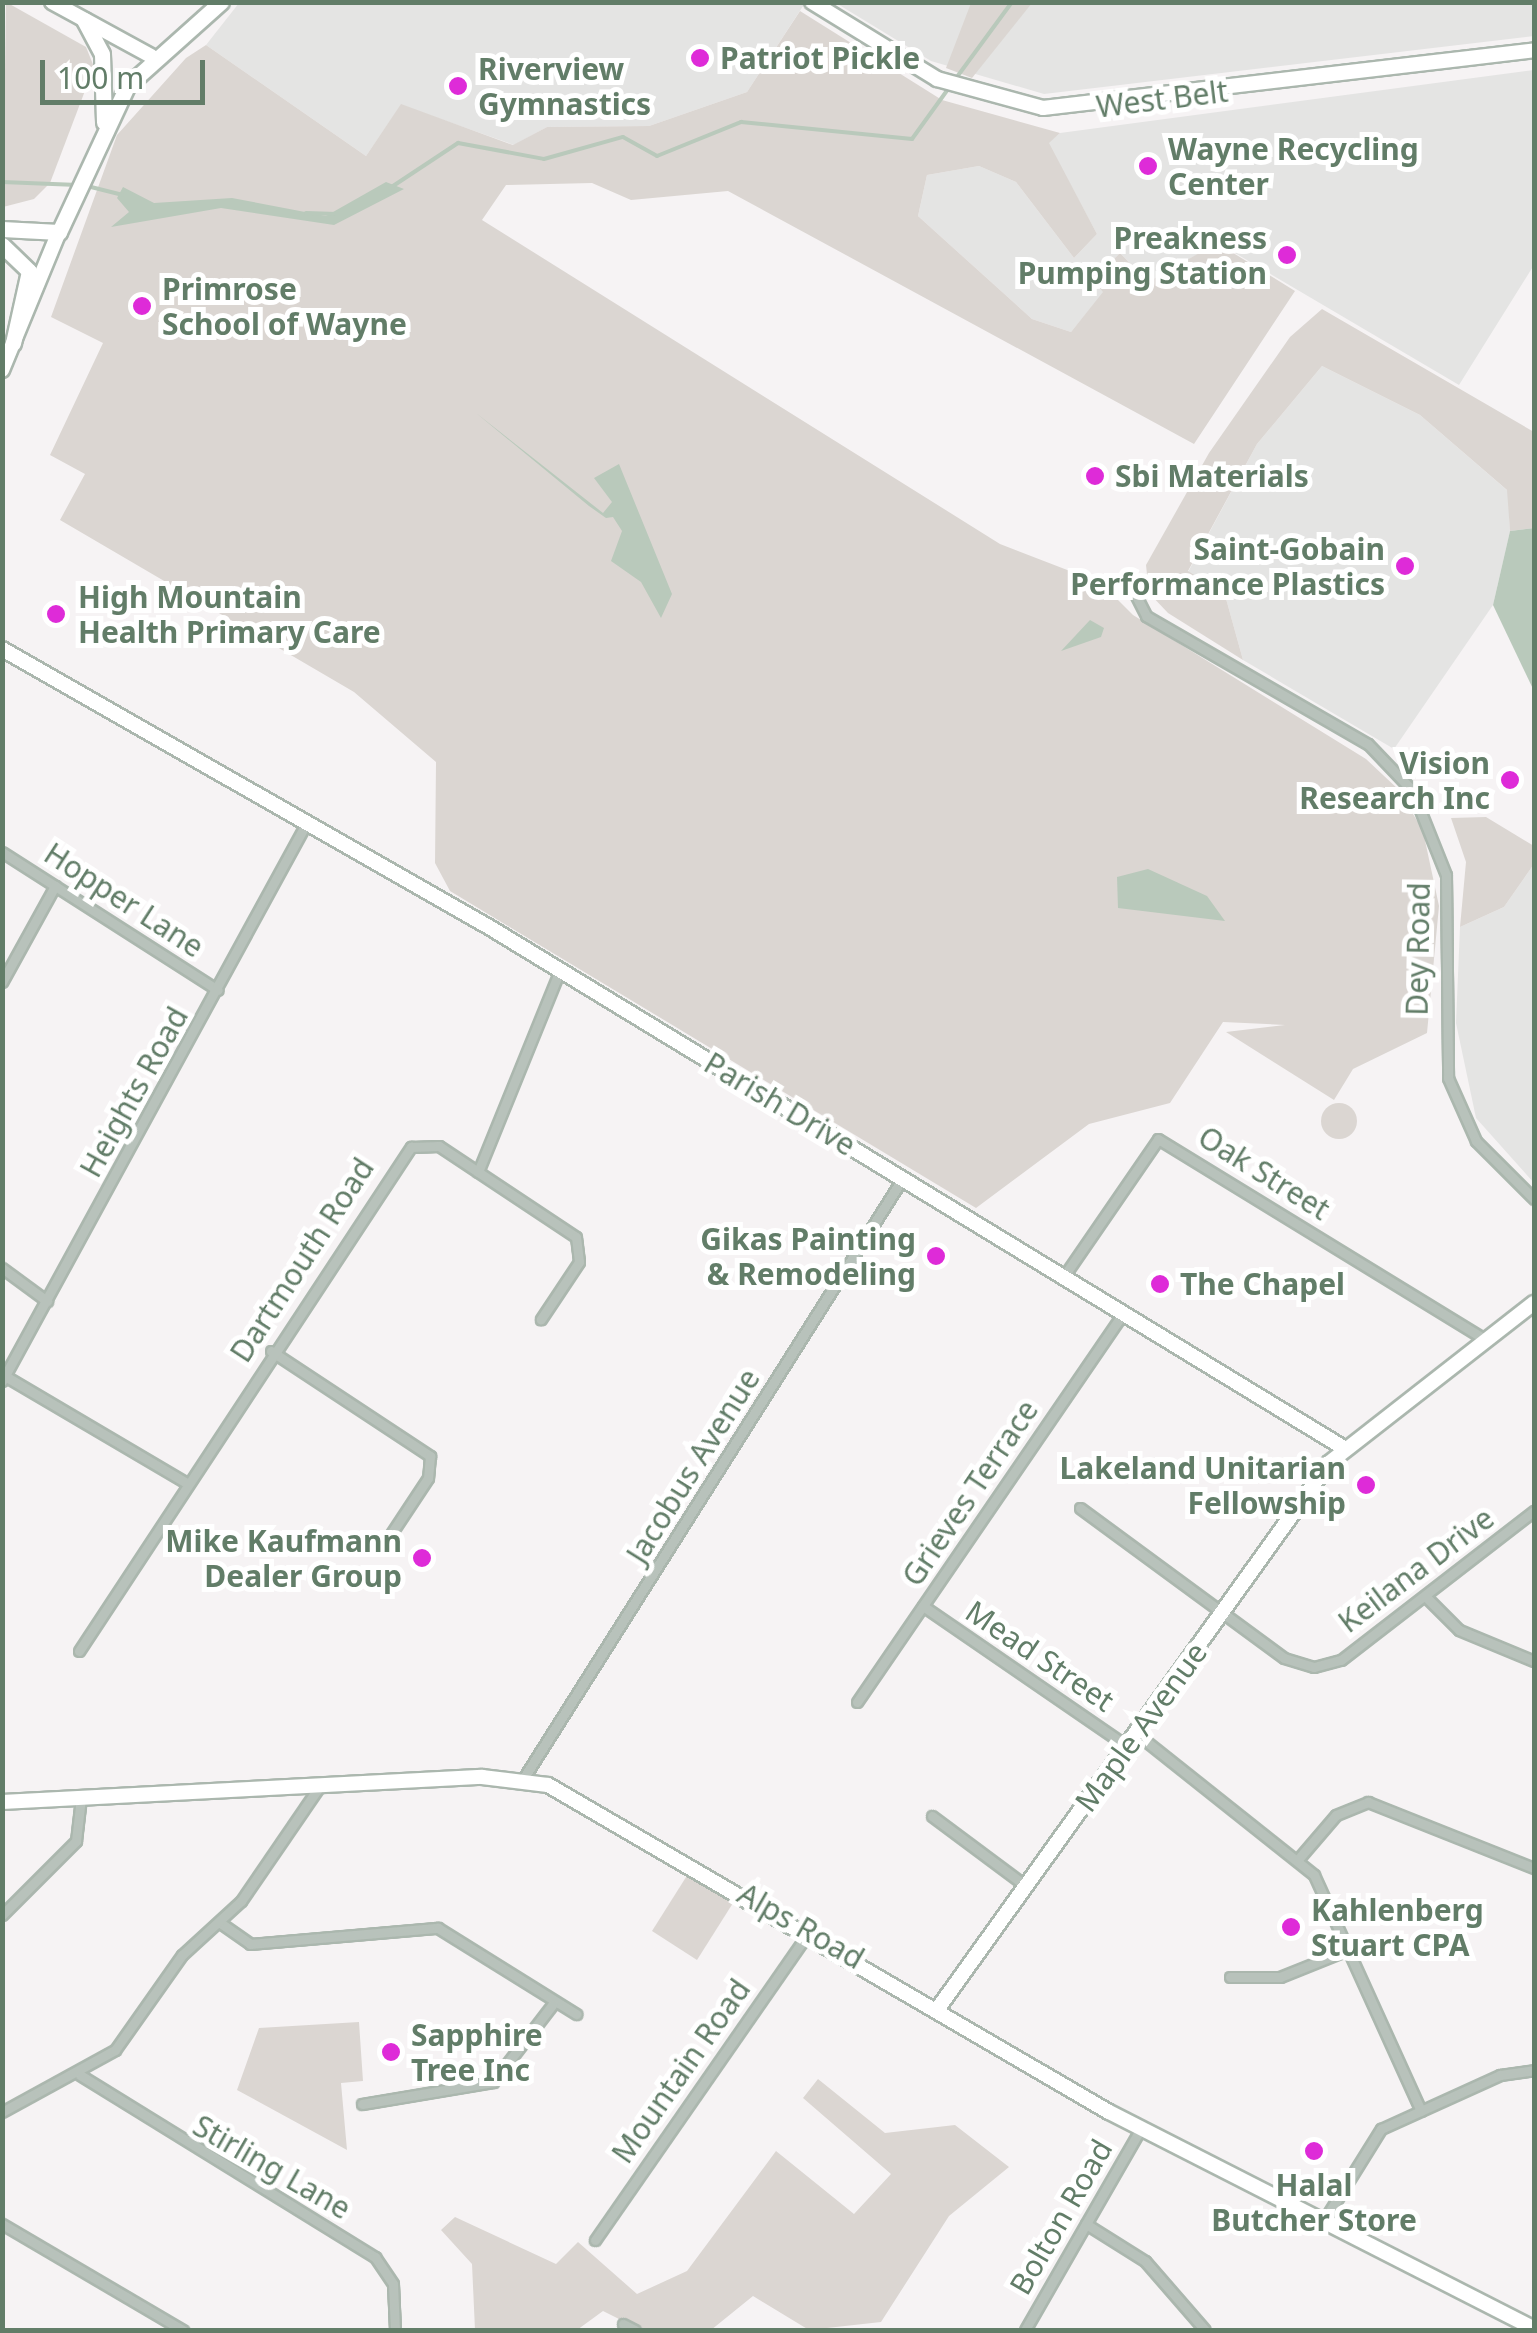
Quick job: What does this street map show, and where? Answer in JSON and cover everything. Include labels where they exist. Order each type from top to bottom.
[{"type":"main road","points":[[52,2],[151,56]]},
{"type":"main road","points":[[2,370],[103,126],[151,56],[221,2]]},
{"type":"main road","name":"West Belt","points":[[812,2],[937,79],[964,90],[1043,108],[1102,107],[1534,50]]},
{"type":"main road","points":[[84,20],[102,54],[103,126]]},
{"type":"main road","points":[[2,229],[59,232]]},
{"type":"main road","points":[[2,244],[29,272],[13,343]]},
{"type":"main road","name":"Parish Drive","points":[[2,650],[560,970],[1344,1448]]},
{"type":"main road","points":[[1344,1448],[1534,1303]]},
{"type":"main road","name":"Maple Avenue","points":[[939,2007],[1344,1448]]},
{"type":"main road","name":"Alps Road","points":[[2,1802],[322,1784],[523,1779],[567,1794],[810,1931],[1141,2128],[1534,2329]]},
{"type":"street","name":"Dey Road","points":[[1131,586],[1146,616],[1368,744],[1412,790],[1448,888],[1448,1078],[1476,1141],[1534,1198]]},
{"type":"street","name":"Heights Road","points":[[4,1379],[306,824]]},
{"type":"street","name":"Hopper Lane","points":[[2,852],[218,990]]},
{"type":"street","points":[[2,982],[56,886]]},
{"type":"street","points":[[478,1172],[560,970]]},
{"type":"street","name":"Oak Street","points":[[1064,1276],[1158,1138],[1486,1340]]},
{"type":"street","name":"Dartmouth Road","points":[[79,1651],[272,1351],[411,1147],[432,1143],[580,1244],[575,1270],[541,1320]]},
{"type":"street","name":"Jacobus Avenue","points":[[523,1779],[902,1178]]},
{"type":"street","points":[[2,1268],[47,1301]]},
{"type":"street","name":"Grieves Terrace","points":[[857,1702],[1124,1312]]},
{"type":"street","points":[[272,1351],[430,1456],[428,1478],[391,1534]]},
{"type":"street","points":[[4,1379],[187,1483]]},
{"type":"street","name":"Keilana Drive","points":[[1080,1508],[1284,1658],[1314,1666],[1340,1660],[1534,1511]]},
{"type":"street","points":[[1425,1596],[1458,1630],[1534,1661]]},
{"type":"street","name":"Mead Street","points":[[923,1606],[1133,1740],[1300,1857]]},
{"type":"street","points":[[2,2112],[80,2075],[115,2050],[182,1956],[218,1922],[322,1784]]},
{"type":"street","points":[[2,1915],[76,1841],[82,1798]]},
{"type":"street","points":[[1421,2111],[1350,1950],[1300,1857],[1336,1815],[1368,1802],[1534,1868]]},
{"type":"street","points":[[932,1816],[1026,1886]]},
{"type":"street","points":[[218,1922],[250,1944],[438,1928],[552,2005],[576,2014]]},
{"type":"street","name":"Mountain Road","points":[[595,2240],[810,1931]]},
{"type":"street","points":[[1230,1976],[1280,1977],[1350,1950]]},
{"type":"street","points":[[362,2104],[493,2082],[552,2005]]},
{"type":"street","points":[[1322,2222],[1362,2147],[1421,2111],[1500,2074],[1534,2070]]},
{"type":"street","name":"Stirling Lane","points":[[80,2075],[375,2256],[393,2284],[396,2330]]},
{"type":"street","name":"Bolton Road","points":[[1025,2330],[1141,2128]]},
{"type":"street","points":[[2,2224],[183,2330]]},
{"type":"street","points":[[1086,2224],[1145,2261],[1205,2330]]},
{"type":"street","points":[[623,2324],[635,2330]]},
{"type":"shaded area","points":[[6,2],[86,47],[94,67],[50,183],[34,199],[3,207]]},
{"type":"shaded area","points":[[1534,2],[1534,36],[1044,94],[931,61],[836,3]]},
{"type":"shaded area","points":[[239,3],[805,3],[747,92],[649,126],[547,127],[514,145],[401,105],[366,156],[206,45]]},
{"type":"shaded area","points":[[971,3],[1032,3],[972,78],[946,68]]},
{"type":"shaded area","points":[[800,11],[942,100],[1060,133],[1049,143],[1097,234],[1074,258],[1016,182],[979,166],[927,175],[918,216],[1032,319],[1071,332],[1103,292],[1093,280],[1120,253],[1148,282],[1217,243],[1295,291],[1194,444],[728,191],[631,200],[592,183],[506,185],[482,220],[1000,544],[1101,583],[1133,615],[1366,759],[1399,790],[1423,831],[1439,906],[1427,1033],[1353,1069],[1334,1100],[1226,1032],[1285,1025],[1223,1022],[1170,1103],[1089,1124],[976,1208],[450,891],[435,863],[436,762],[354,692],[60,520],[85,474],[50,455],[103,343],[51,317],[117,135],[186,58],[206,45],[366,156],[401,104],[513,145],[547,127],[649,126],[747,92]]},
{"type":"shaded area","points":[[1534,70],[1534,265],[1459,385],[1218,243],[1148,282],[1120,253],[1094,280],[1104,292],[1071,332],[1032,319],[918,216],[927,175],[979,166],[1016,182],[1074,258],[1097,234],[1048,143],[1060,133]]},
{"type":"shaded area","points":[[386,182],[404,189],[334,225],[221,208],[111,227],[129,212],[117,198],[123,187],[154,203],[232,198],[326,216]]},
{"type":"shaded area","points":[[1322,309],[1534,432],[1534,528],[1510,531],[1507,490],[1420,415],[1322,366],[1257,444],[1188,571],[1225,595],[1243,660],[1168,613],[1149,593],[1146,565],[1209,453],[1290,337]]},
{"type":"shaded area","points":[[1322,366],[1420,415],[1508,491],[1510,531],[1493,605],[1394,749],[1243,660],[1225,595],[1188,572],[1257,444]]},
{"type":"shaded area","points":[[476,413],[603,513],[612,502],[594,478],[619,464],[672,594],[661,618],[641,582],[611,561],[622,531],[613,517],[606,518],[589,506]]},
{"type":"shaded area","points":[[1534,528],[1534,691],[1493,605],[1510,531]]},
{"type":"shaded area","points":[[1090,620],[1104,628],[1101,637],[1061,651]]},
{"type":"shaded area","points":[[1486,817],[1534,846],[1534,864],[1504,907],[1460,927],[1466,862],[1451,818]]},
{"type":"shaded area","points":[[1534,864],[1534,1183],[1476,1118],[1456,1023],[1460,927],[1504,907]]},
{"type":"shaded area","points":[[1148,869],[1207,896],[1225,921],[1118,908],[1117,877]]},
{"type":"shaded area","points":[[1339,1103],[1352,1108],[1357,1121],[1352,1134],[1339,1139],[1326,1134],[1321,1121],[1326,1108]]},
{"type":"shaded area","points":[[688,1874],[733,1903],[697,1960],[652,1931]]},
{"type":"shaded area","points":[[359,2022],[363,2081],[341,2083],[347,2150],[237,2090],[259,2028]]},
{"type":"shaded area","points":[[818,2079],[885,2133],[955,2125],[1009,2167],[949,2216],[881,2322],[809,2330],[753,2296],[711,2330],[641,2330],[603,2311],[577,2330],[475,2330],[472,2264],[441,2230],[455,2217],[556,2264],[578,2242],[637,2294],[687,2271],[776,2151],[854,2214],[891,2174],[803,2098]]},
{"type":"waterway","points":[[954,81],[1012,2]]},
{"type":"waterway","points":[[390,188],[458,143],[544,159],[623,137],[657,156],[741,122],[912,139],[948,89]]},
{"type":"waterway","points":[[2,182],[78,185]]},
{"type":"waterway","points":[[87,186],[122,195]]},
{"type":"waterway","points":[[306,213],[337,214]]},
{"type":"place","name":"Patriot Pickle","points":[[700,58]]},
{"type":"place","name":"Riverview Gymnastics","points":[[458,86]]},
{"type":"place","name":"Wayne Recycling Center","points":[[1148,166]]},
{"type":"place","name":"Preakness Pumping Station","points":[[1287,255]]},
{"type":"place","name":"Primrose School of Wayne","points":[[142,306]]},
{"type":"place","name":"Sbi Materials","points":[[1095,476]]},
{"type":"place","name":"Saint-Gobain Performance Plastics","points":[[1405,566]]},
{"type":"place","name":"High Mountain Health Primary Care","points":[[56,614]]},
{"type":"place","name":"Vision Research Inc","points":[[1510,780]]},
{"type":"place","name":"Gikas Painting & Remodeling","points":[[936,1256]]},
{"type":"place","name":"The Chapel","points":[[1160,1284]]},
{"type":"place","name":"Lakeland Unitarian Fellowship","points":[[1366,1485]]},
{"type":"place","name":"Mike Kaufmann Dealer Group","points":[[422,1558]]},
{"type":"place","name":"Kahlenberg Stuart CPA","points":[[1291,1927]]},
{"type":"place","name":"Sapphire Tree Inc","points":[[391,2052]]},
{"type":"place","name":"Halal Butcher Store","points":[[1314,2151]]}]
